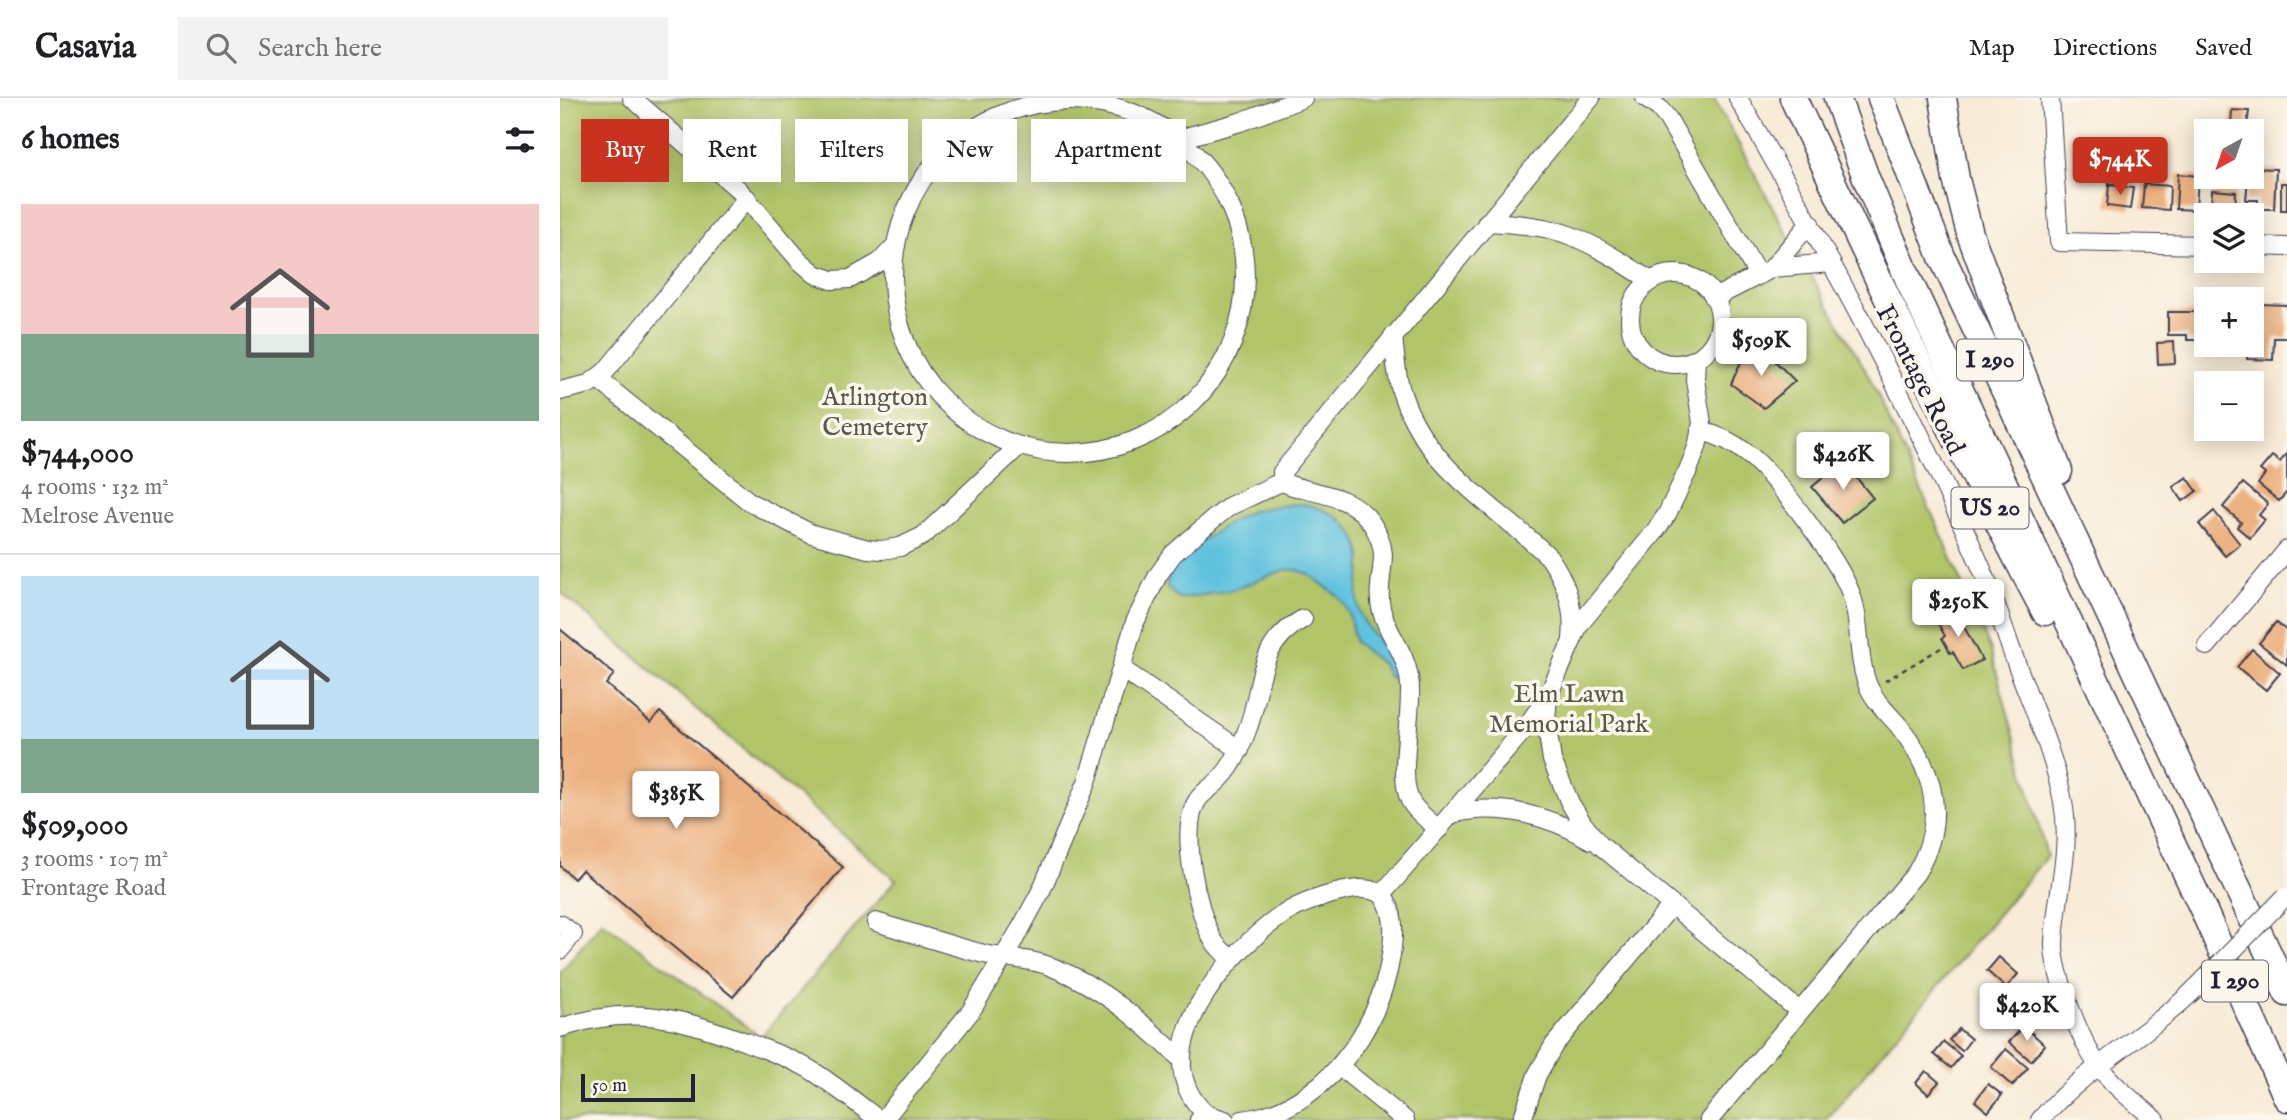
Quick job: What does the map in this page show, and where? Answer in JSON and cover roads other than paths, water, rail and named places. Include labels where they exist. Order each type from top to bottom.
[{"type":"highway","name":"US 20","points":[[1793,98],[1995,519],[2203,909]]},
{"type":"highway","name":"I 290","points":[[1837,98],[1866,178],[1910,283],[2203,909],[2287,1098]]},
{"type":"highway","name":"I 290","points":[[1881,98],[1942,257],[2287,993]]},
{"type":"highway","name":"US 20","points":[[1943,98],[1956,179],[1970,234],[2113,617]]},
{"type":"street","points":[[632,98],[710,163],[747,198],[799,260],[815,274],[841,281],[858,276],[880,262],[896,245]]},
{"type":"street","points":[[1186,137],[1270,112],[1303,98]]},
{"type":"street","points":[[1283,481],[1284,466],[1591,98]]},
{"type":"street","points":[[1645,98],[1668,119],[1765,272]]},
{"type":"street","name":"Frontage Road","points":[[1738,98],[1831,262],[1910,415],[1982,568],[2055,772],[2063,802],[2067,836],[2054,946],[2059,976],[2071,1011],[2098,1065],[2124,1093],[2156,1120]]},
{"type":"street","points":[[2049,98],[2059,242],[2194,245]]},
{"type":"street","points":[[1145,119],[1110,106],[1054,100],[1009,112],[978,126],[949,148],[924,176],[906,209],[896,245],[893,283],[898,318],[909,351],[928,382],[953,410],[985,432],[1019,446],[1057,453],[1093,452],[1125,444],[1155,431],[1185,410],[1213,381],[1233,344],[1245,300],[1244,259],[1237,223],[1216,182],[1186,146]]},
{"type":"street","points":[[560,391],[578,389],[598,379],[747,198]]},
{"type":"street","points":[[1487,222],[1525,225],[1567,234],[1606,252],[1651,281]]},
{"type":"street","points":[[1765,272],[1810,223]]},
{"type":"street","points":[[2264,246],[2287,247]]},
{"type":"street","points":[[1714,298],[1765,272],[1831,262]]},
{"type":"street","points":[[1667,275],[1685,275],[1701,283],[1714,298],[1719,314],[1716,336],[1711,345],[1696,359],[1681,364],[1662,362],[1638,346],[1631,329],[1630,311],[1637,294],[1651,281],[1667,275]]},
{"type":"street","points":[[1392,336],[1401,393],[1420,433],[1452,473],[1549,557],[1559,571],[1570,605],[1574,620],[1572,638]]},
{"type":"street","points":[[1382,894],[1523,731],[1548,696],[1579,625],[1667,514],[1689,468],[1700,431],[1701,413],[1695,380],[1696,359]]},
{"type":"street","points":[[598,379],[751,503],[812,534],[867,549],[900,547],[922,536],[1019,446]]},
{"type":"street","points":[[1700,431],[1721,436],[1749,454],[1778,485],[1834,560],[1853,597],[1859,652],[1870,690],[1911,742],[1927,773],[1934,802],[1931,840],[1916,873],[1709,1120]]},
{"type":"street","points":[[560,1028],[612,1015],[656,1015],[679,1020],[798,1063],[881,1120],[954,1034],[1005,956],[1041,891],[1087,782],[1135,622],[1145,599],[1172,554],[1230,506],[1283,481]]},
{"type":"street","points":[[1283,481],[1294,487],[1344,500],[1366,516],[1378,534],[1383,555],[1380,591],[1382,611],[1385,624],[1406,662],[1411,687],[1405,771],[1408,796],[1420,813],[1439,830]]},
{"type":"street","points":[[2207,646],[2287,550]]},
{"type":"street","points":[[1231,960],[1212,938],[1199,898],[1191,863],[1190,822],[1197,800],[1222,777],[1240,750],[1254,711],[1262,666],[1269,651],[1276,639],[1303,620]]},
{"type":"street","points":[[1122,669],[1240,750]]},
{"type":"street","points":[[1548,696],[1546,721],[1552,760],[1570,803],[1583,824],[1600,845],[1799,1012]]},
{"type":"street","points":[[1452,814],[1468,810],[1508,810],[1554,822],[1600,845]]},
{"type":"street","points":[[1225,1120],[1202,1117],[1188,1088],[1182,1060],[1183,1046],[1193,1014],[1216,978],[1264,929],[1283,914],[1306,902],[1351,889],[1374,890],[1382,894],[1390,903],[1392,943],[1387,976],[1368,1024],[1339,1066],[1306,1094],[1279,1111],[1242,1120]]},
{"type":"street","points":[[2040,1120],[2056,1101],[2098,1065],[2172,1010],[2286,895]]},
{"type":"street","points":[[1522,1120],[1537,1075],[1554,1045],[1672,905]]},
{"type":"street","points":[[876,922],[982,953],[1049,965],[1107,995],[1182,1060]]},
{"type":"street","points":[[560,924],[573,934],[560,950]]},
{"type":"street","points":[[1339,1066],[1405,1120]]},
{"type":"water","points":[[1302,504],[1332,514],[1348,527],[1354,536],[1361,557],[1357,594],[1359,610],[1370,630],[1396,663],[1399,675],[1395,678],[1389,677],[1382,664],[1355,642],[1349,614],[1338,596],[1308,574],[1297,570],[1284,570],[1232,590],[1185,598],[1178,598],[1167,587],[1170,572],[1179,560],[1223,527],[1253,511]]},
{"type":"park label","name":"Arlington Cemetery","points":[[875,412]]},
{"type":"park label","name":"Elm Lawn Memorial Park","points":[[1569,709]]}]
